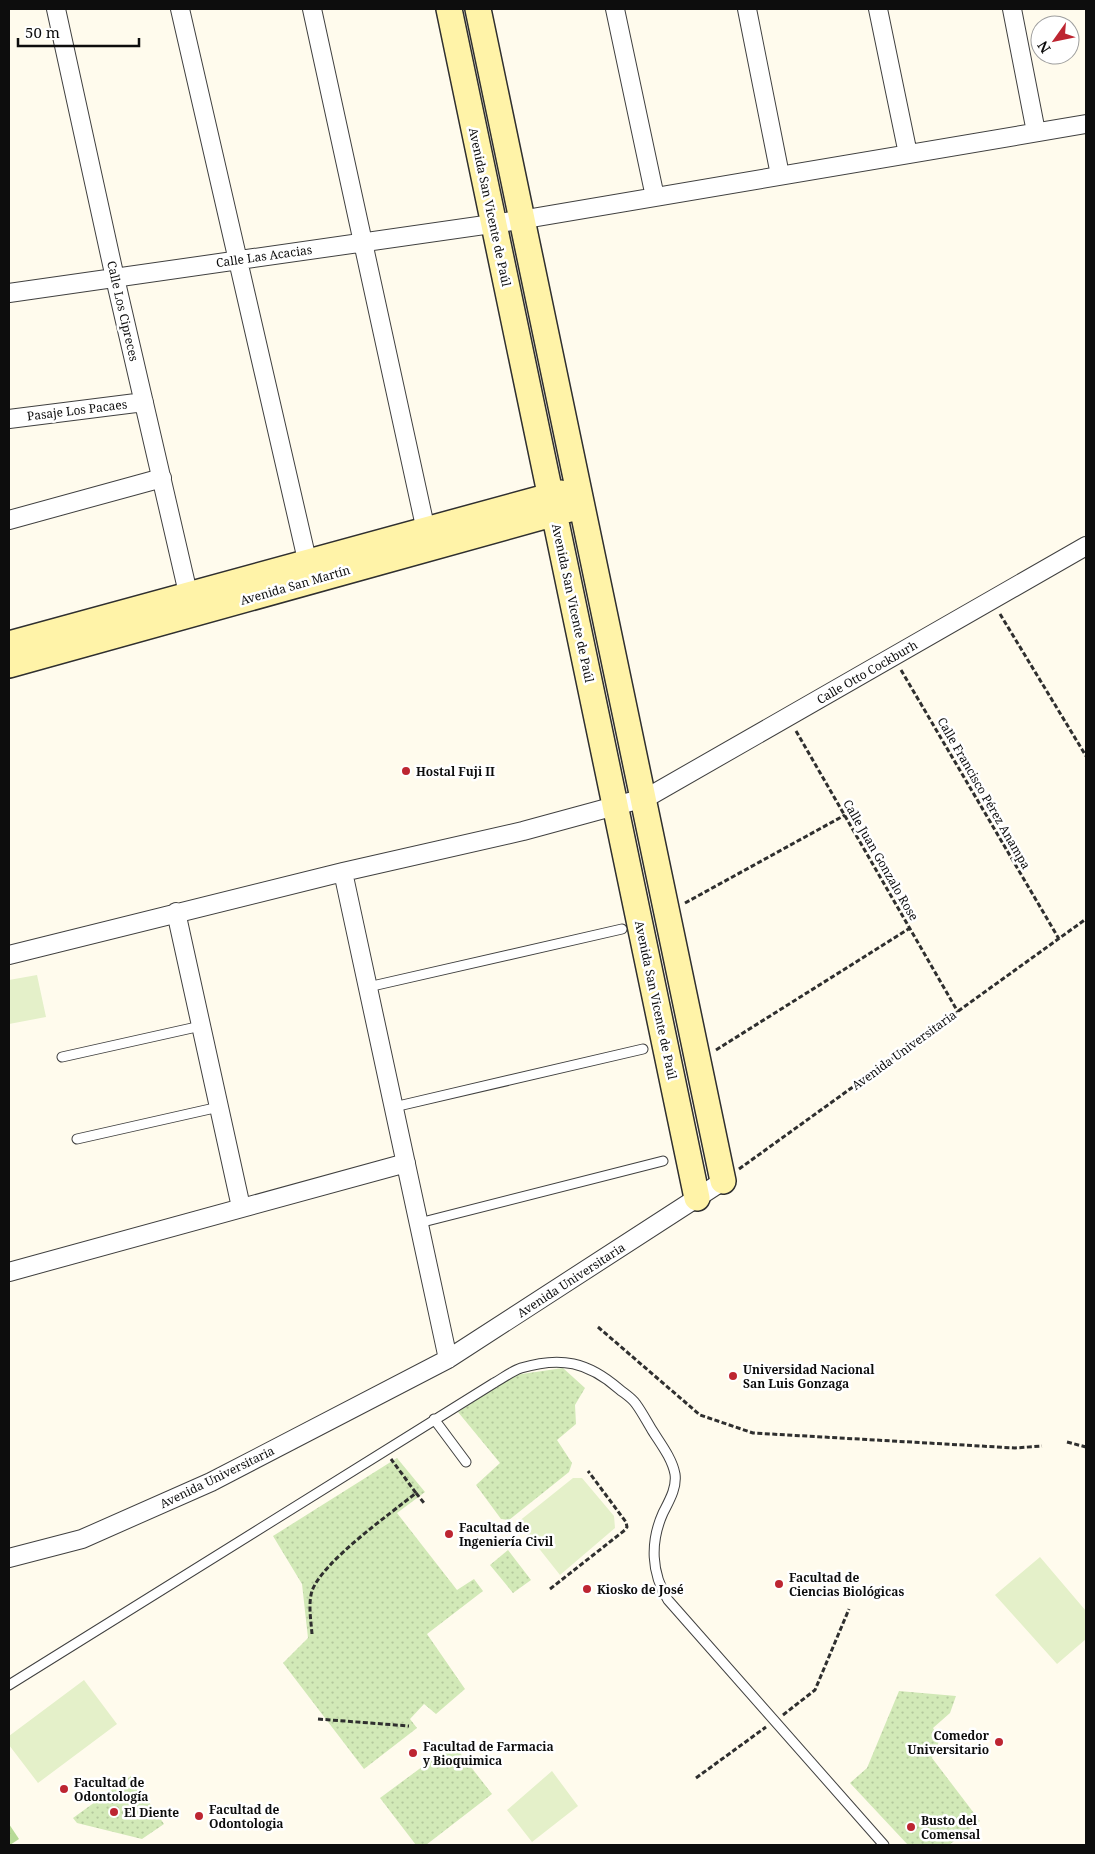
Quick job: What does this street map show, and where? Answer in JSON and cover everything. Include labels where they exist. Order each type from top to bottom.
[{"type":"street","name":"Calle Los Cipreces","points":[[56,9],[191,604]]},
{"type":"street","points":[[180,9],[310,571]]},
{"type":"street","points":[[312,9],[427,539]]},
{"type":"street","name":"Avenida San Vicente de Paúl","points":[[449,9],[697,1198]]},
{"type":"street","points":[[478,9],[723,1181]]},
{"type":"street","points":[[615,9],[655,197]]},
{"type":"street","points":[[747,9],[780,176]]},
{"type":"street","points":[[878,9],[908,154]]},
{"type":"street","points":[[1012,9],[1036,132]]},
{"type":"street","name":"Calle Las Acacias","points":[[9,293],[520,220],[1086,124]]},
{"type":"street","name":"Pasaje Los Pacaes","points":[[9,419],[144,402]]},
{"type":"street","points":[[9,520],[162,478]]},
{"type":"street","name":"Avenida San Martín","points":[[9,665],[191,604],[580,497]]},
{"type":"street","name":"Calle Otto Cockburh","points":[[9,955],[176,912],[523,831],[648,797],[1086,546]]},
{"type":"street","name":"Avenida San Martín","points":[[9,644],[191,604]]},
{"type":"street","points":[[343,872],[448,1359]]},
{"type":"street","points":[[176,912],[241,1207]]},
{"type":"street","points":[[9,1272],[406,1163]]},
{"type":"street","name":"Avenida Universitaria","points":[[9,1558],[82,1539],[203,1485],[448,1359],[723,1181]]},
{"type":"lane","points":[[368,987],[622,929]]},
{"type":"lane","points":[[62,1056],[201,1026]]},
{"type":"lane","points":[[394,1106],[643,1048]]},
{"type":"lane","points":[[77,1139],[219,1107]]},
{"type":"lane","points":[[419,1223],[663,1161]]},
{"type":"lane","points":[[9,1685],[384,1450],[519,1368],[568,1362],[585,1366],[606,1378],[636,1403],[669,1458],[675,1474],[674,1490],[658,1524],[654,1544],[654,1568],[659,1586],[668,1600],[884,1845]]},
{"type":"lane","points":[[434,1419],[466,1462]]},
{"type":"path","points":[[992,600],[1086,756]]},
{"type":"path","name":"Calle Francisco Pérez Anampa","points":[[893,657],[1059,939]]},
{"type":"path","name":"Calle Juan Gonzalo Rose","points":[[788,717],[958,1012]]},
{"type":"path","points":[[667,913],[845,815]]},
{"type":"path","name":"Avenida Universitaria","points":[[723,1181],[1086,919]]},
{"type":"path","points":[[698,1062],[910,928]]},
{"type":"path","points":[[598,1327],[700,1415],[753,1433],[1015,1448],[1042,1446]]},
{"type":"path","points":[[1067,1442],[1086,1447]]},
{"type":"path","points":[[384,1450],[424,1503]]},
{"type":"path","points":[[550,1589],[627,1527],[626,1522],[588,1471]]},
{"type":"path","points":[[312,1634],[310,1603],[311,1593],[316,1582],[339,1556],[416,1493]]},
{"type":"path","points":[[696,1778],[815,1690],[849,1609]]},
{"type":"path","points":[[318,1719],[408,1726]]},
{"type":"green space","points":[[37,975],[46,1017],[9,1024],[9,980]]},
{"type":"green space","points":[[563,1368],[585,1388],[575,1405],[576,1424],[557,1440],[572,1463],[569,1472],[509,1520],[501,1519],[476,1485],[500,1463],[458,1412],[515,1375]]},
{"type":"green space","points":[[397,1458],[425,1492],[397,1513],[457,1590],[474,1579],[483,1591],[427,1634],[465,1689],[436,1714],[424,1704],[410,1719],[417,1728],[364,1769],[283,1663],[308,1638],[302,1584],[273,1536]]},
{"type":"green space","points":[[573,1478],[582,1478],[614,1516],[615,1528],[560,1575],[518,1522]]},
{"type":"green space","points":[[508,1550],[531,1580],[513,1593],[490,1565]]},
{"type":"green space","points":[[1040,1557],[1086,1611],[1086,1639],[1057,1664],[995,1595]]},
{"type":"green space","points":[[84,1680],[117,1724],[38,1783],[9,1745],[9,1736]]},
{"type":"green space","points":[[899,1691],[956,1696],[950,1713],[933,1728],[940,1739],[932,1758],[980,1821],[949,1845],[908,1845],[850,1783],[867,1768]]},
{"type":"green space","points":[[453,1744],[492,1794],[426,1845],[416,1845],[380,1798]]},
{"type":"green space","points":[[552,1771],[578,1806],[532,1842],[507,1810]]},
{"type":"green space","points":[[131,1776],[164,1824],[142,1839],[77,1823],[73,1818]]},
{"type":"green space","points":[[9,1824],[19,1839],[10,1845],[9,1845]]},
{"type":"place","name":"Hostal Fuji II","points":[[406,771]]},
{"type":"place","name":"Universidad Nacional San Luis Gonzaga","points":[[733,1376]]},
{"type":"place","name":"Facultad de Ingeniería Civil","points":[[449,1534]]},
{"type":"place","name":"Facultad de Ciencias Biológicas","points":[[779,1584]]},
{"type":"place","name":"Kiosko de José","points":[[587,1589]]},
{"type":"place","name":"Comedor Universitario","points":[[999,1742]]},
{"type":"place","name":"Facultad de Farmacia y Bioquimica","points":[[413,1753]]},
{"type":"place","name":"Facultad de Odontología","points":[[64,1789]]},
{"type":"place","name":"El Diente","points":[[114,1812]]},
{"type":"place","name":"Facultad de Odontologia","points":[[199,1816]]},
{"type":"place","name":"Busto del Comensal","points":[[911,1827]]}]
